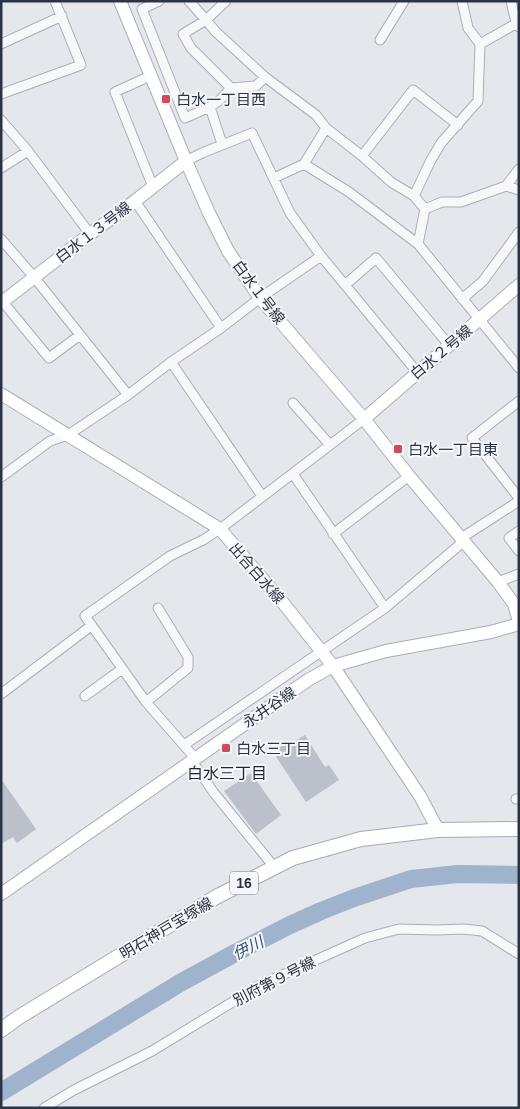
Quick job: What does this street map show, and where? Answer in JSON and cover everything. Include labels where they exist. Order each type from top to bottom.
[{"type":"main road","name":"明石神戸宝塚線","points":[[1,1030],[19,1017],[216,897],[293,858],[361,839],[438,830],[519,829]]},
{"type":"street","points":[[1,94],[81,65],[56,1]]},
{"type":"street","name":"白水１号線","points":[[120,1],[186,161],[228,251],[260,298],[364,419],[463,542],[498,582],[514,604],[519,623]]},
{"type":"street","points":[[159,1],[142,9],[185,118],[210,107],[220,100],[231,88],[256,86],[265,77]]},
{"type":"street","points":[[189,1],[216,32],[265,77],[316,115],[326,128],[391,182],[414,196],[425,208]]},
{"type":"street","points":[[226,1],[206,20],[183,34],[191,48],[231,88]]},
{"type":"street","points":[[380,40],[404,1]]},
{"type":"street","points":[[414,196],[441,143],[478,101],[480,44],[468,28],[462,1]]},
{"type":"street","points":[[480,44],[518,24],[511,1]]},
{"type":"street","points":[[1,44],[62,16]]},
{"type":"street","points":[[150,76],[115,92],[153,187]]},
{"type":"street","points":[[362,156],[413,90],[458,125]]},
{"type":"street","points":[[210,107],[222,144]]},
{"type":"street","points":[[1,120],[28,151],[90,234]]},
{"type":"street","points":[[274,178],[304,164],[326,128]]},
{"type":"street","points":[[186,161],[222,144],[252,133],[290,213],[321,256],[417,372]]},
{"type":"street","points":[[1,168],[28,151]]},
{"type":"street","name":"白水１３号線","points":[[2,303],[186,161]]},
{"type":"street","points":[[304,164],[350,192],[418,244],[519,368]]},
{"type":"street","points":[[425,208],[442,202],[461,202],[506,186],[519,169]]},
{"type":"street","points":[[506,186],[519,190]]},
{"type":"street","points":[[135,200],[222,328]]},
{"type":"street","points":[[418,244],[425,208]]},
{"type":"street","points":[[462,299],[483,281],[519,232]]},
{"type":"street","points":[[1,239],[34,277],[128,395]]},
{"type":"street","points":[[1,477],[50,441],[68,435],[128,395],[171,362],[222,328],[260,298],[321,256]]},
{"type":"street","points":[[345,285],[376,258],[449,345]]},
{"type":"street","name":"白水２号線","points":[[364,419],[519,285]]},
{"type":"street","points":[[2,303],[50,358],[80,335]]},
{"type":"street","points":[[171,362],[262,496]]},
{"type":"street","name":"出合白水線","points":[[1,394],[220,529],[284,604],[333,666],[420,796],[438,830]]},
{"type":"street","points":[[184,745],[384,608],[463,542],[466,535],[519,499],[472,438],[519,401]]},
{"type":"street","points":[[293,403],[330,445]]},
{"type":"street","points":[[275,868],[214,793],[184,745],[146,702],[85,616],[170,556],[203,540],[220,529],[364,419]]},
{"type":"street","points":[[293,474],[384,608]]},
{"type":"street","points":[[334,534],[409,476]]},
{"type":"street","points":[[519,532],[509,538],[519,551]]},
{"type":"street","points":[[498,582],[519,574]]},
{"type":"street","points":[[146,702],[188,668],[188,657],[158,608]]},
{"type":"street","name":"永井谷線","points":[[1,894],[274,703],[333,666],[386,651],[491,632],[519,623]]},
{"type":"street","points":[[1,694],[92,626]]},
{"type":"street","points":[[84,696],[122,669]]},
{"type":"street","points":[[265,690],[274,703]]},
{"type":"street","name":"別府第９号線","points":[[44,1108],[74,1090],[152,1051],[262,984],[365,938],[399,928],[463,929],[482,931],[519,954]]},
{"type":"building","points":[[305,735],[325,767],[329,765],[339,780],[306,802],[273,752]]},
{"type":"building","points":[[251,773],[281,815],[256,834],[224,791]]},
{"type":"building","points":[[1,779],[36,829],[17,843],[13,837],[1,844]]},
{"type":"waterway","name":"伊川","points":[[1,1092],[180,983],[237,952],[321,911],[411,879],[458,874],[519,875]]},
{"type":"place","name":"白水一丁目西","points":[[166,99]]},
{"type":"place","name":"白水一丁目東","points":[[398,449]]},
{"type":"place","name":"白水三丁目","points":[[226,748]]},
{"type":"district","name":"白水三丁目","points":[[227,773]]}]
